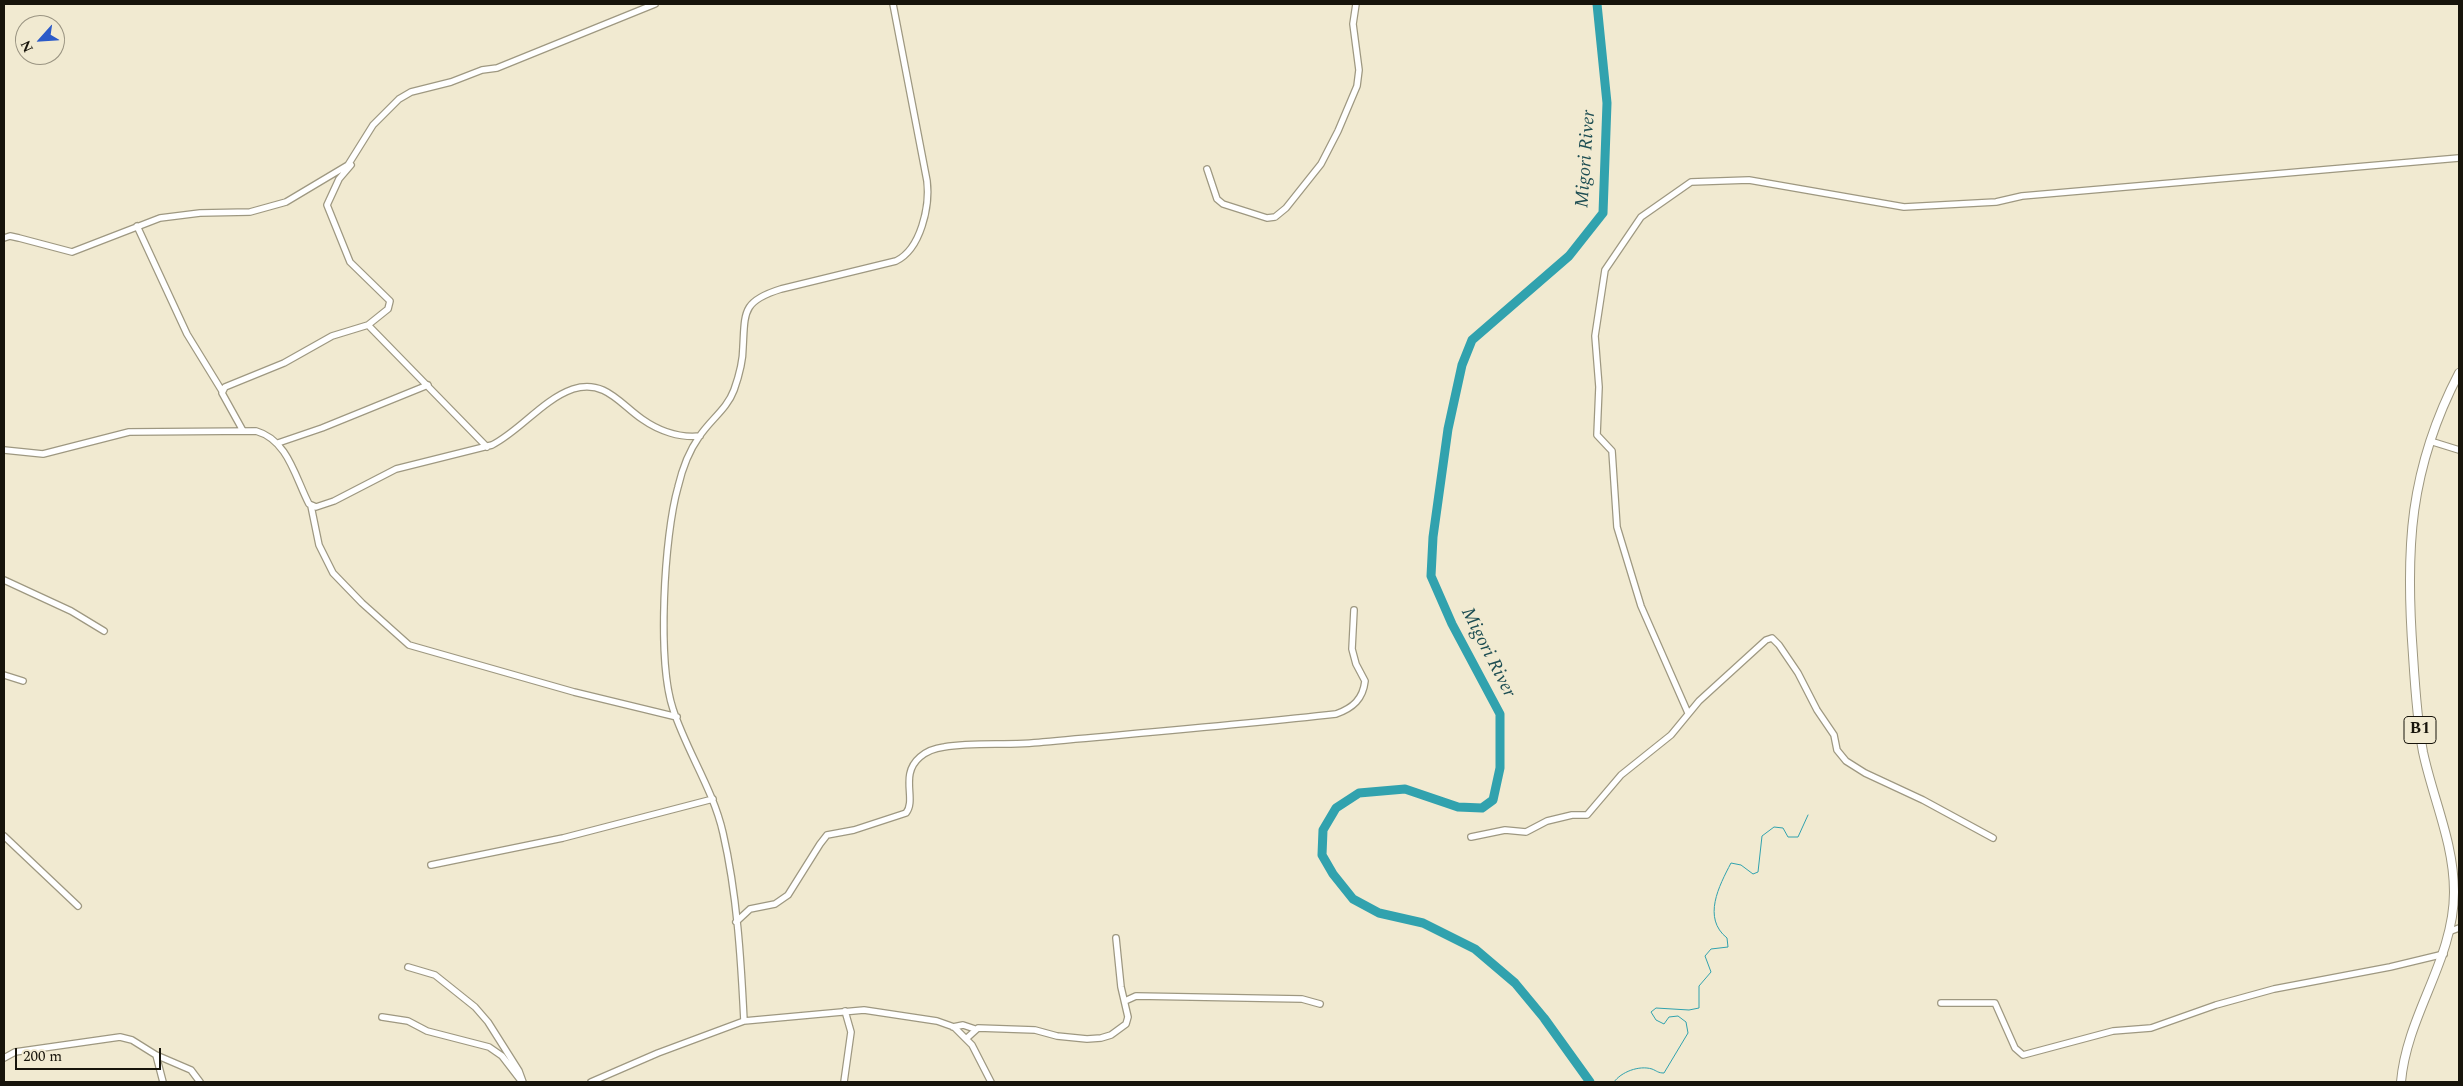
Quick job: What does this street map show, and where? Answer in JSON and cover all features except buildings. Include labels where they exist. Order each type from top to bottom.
[{"type":"highway","name":"B1","points":[[2401,1082],[2407,1043],[2444,954],[2451,931],[2454,901],[2452,863],[2422,741],[2409,591],[2409,554],[2414,507],[2430,441],[2459,373]]},
{"type":"street","points":[[222,391],[228,385],[300,355],[332,336],[368,325],[388,309],[390,301],[350,262],[327,205],[339,179],[352,164],[373,125],[388,109],[405,95],[451,82],[482,70],[497,68],[655,4]]},
{"type":"street","points":[[744,1021],[736,922],[726,849],[713,799],[677,717],[669,692],[666,667],[665,610],[672,513],[677,489],[693,448],[732,395],[742,358],[744,319],[753,302],[767,293],[896,261],[909,252],[913,246],[921,224],[928,191],[893,4]]},
{"type":"street","points":[[1207,168],[1217,199],[1223,204],[1267,218],[1275,217],[1286,208],[1320,164],[1338,131],[1356,86],[1359,70],[1353,24],[1356,4]]},
{"type":"street","points":[[4,238],[10,236],[20,238],[72,252],[102,242],[137,226],[178,214],[250,212],[286,202],[344,168],[356,154]]},
{"type":"street","points":[[1688,713],[1641,606],[1617,527],[1612,451],[1597,435],[1599,387],[1595,336],[1605,270],[1641,216],[1691,182],[1749,180],[1904,207],[1996,202],[2022,196],[2459,158]]},
{"type":"street","points":[[137,226],[188,334],[242,429]]},
{"type":"street","points":[[368,325],[487,447]]},
{"type":"street","points":[[278,443],[322,428],[428,385]]},
{"type":"street","points":[[311,506],[316,507],[334,501],[377,478],[410,464],[487,447],[504,438],[554,398],[576,388],[600,388],[611,392],[644,420],[681,436],[693,448]]},
{"type":"street","points":[[4,450],[43,454],[129,432],[242,429],[263,433],[278,443],[311,506],[320,544],[333,573],[362,603],[409,645],[556,687],[677,717]]},
{"type":"street","points":[[681,436],[700,436]]},
{"type":"street","points":[[2430,441],[2459,450]]},
{"type":"street","points":[[4,580],[71,611],[104,631]]},
{"type":"street","points":[[736,922],[750,909],[775,904],[788,895],[827,835],[854,830],[906,813],[910,804],[908,782],[914,764],[923,755],[935,749],[954,746],[1004,746],[1198,728],[1336,714],[1349,709],[1358,701],[1365,684],[1352,649],[1354,610]]},
{"type":"street","points":[[1470,837],[1505,830],[1526,832],[1547,821],[1572,815],[1587,815],[1621,775],[1671,735],[1688,713],[1766,640],[1773,639],[1798,673],[1817,710],[1834,735],[1837,750],[1846,761],[1865,773],[1924,800],[1993,838]]},
{"type":"street","points":[[4,675],[23,681]]},
{"type":"street","points":[[431,865],[563,838],[713,799]]},
{"type":"street","points":[[4,836],[78,906]]},
{"type":"street","points":[[2451,931],[2459,928]]},
{"type":"street","points":[[953,1027],[963,1025],[975,1029],[1031,1030],[1057,1036],[1101,1038],[1111,1035],[1127,1021],[1120,980],[1116,938]]},
{"type":"street","points":[[1941,1003],[1995,1004],[2015,1048],[2023,1054],[2114,1031],[2152,1028],[2216,1005],[2274,989],[2390,967],[2444,954]]},
{"type":"street","points":[[408,967],[435,975],[475,1007],[488,1022],[519,1071],[523,1082]]},
{"type":"street","points":[[1125,1001],[1136,996],[1226,996],[1302,999],[1320,1004]]},
{"type":"street","points":[[844,1082],[851,1032],[845,1011]]},
{"type":"street","points":[[591,1082],[658,1053],[744,1021],[845,1011],[881,1011],[937,1021],[953,1027],[968,1038],[991,1082]]},
{"type":"street","points":[[382,1017],[408,1021],[427,1031],[489,1047],[502,1056],[523,1082]]},
{"type":"street","points":[[968,1038],[975,1029]]},
{"type":"street","points":[[4,1058],[15,1052],[120,1037],[132,1040],[156,1055],[191,1070],[200,1082]]},
{"type":"street","points":[[156,1055],[163,1082]]},
{"type":"waterway","name":"Migori River","points":[[1590,1082],[1544,1018],[1515,983],[1475,949],[1423,923],[1379,913],[1353,899],[1333,874],[1322,855],[1323,830],[1336,808],[1359,793],[1405,789],[1458,807],[1482,808],[1493,800],[1500,768],[1500,714],[1452,624],[1431,576],[1433,537],[1448,429],[1462,365],[1472,340],[1569,256],[1603,213],[1607,103],[1597,4]]},
{"type":"waterway","points":[[1614,1082],[1621,1075],[1636,1069],[1647,1068],[1664,1073],[1688,1033],[1686,1022],[1678,1016],[1669,1017],[1664,1024],[1656,1020],[1651,1012],[1656,1008],[1689,1010],[1699,1008],[1699,986],[1711,972],[1705,956],[1711,949],[1728,947],[1727,938],[1715,921],[1714,912],[1718,892],[1731,863],[1741,865],[1753,874],[1758,872],[1762,836],[1774,827],[1783,828],[1788,837],[1798,837],[1808,815]]}]
